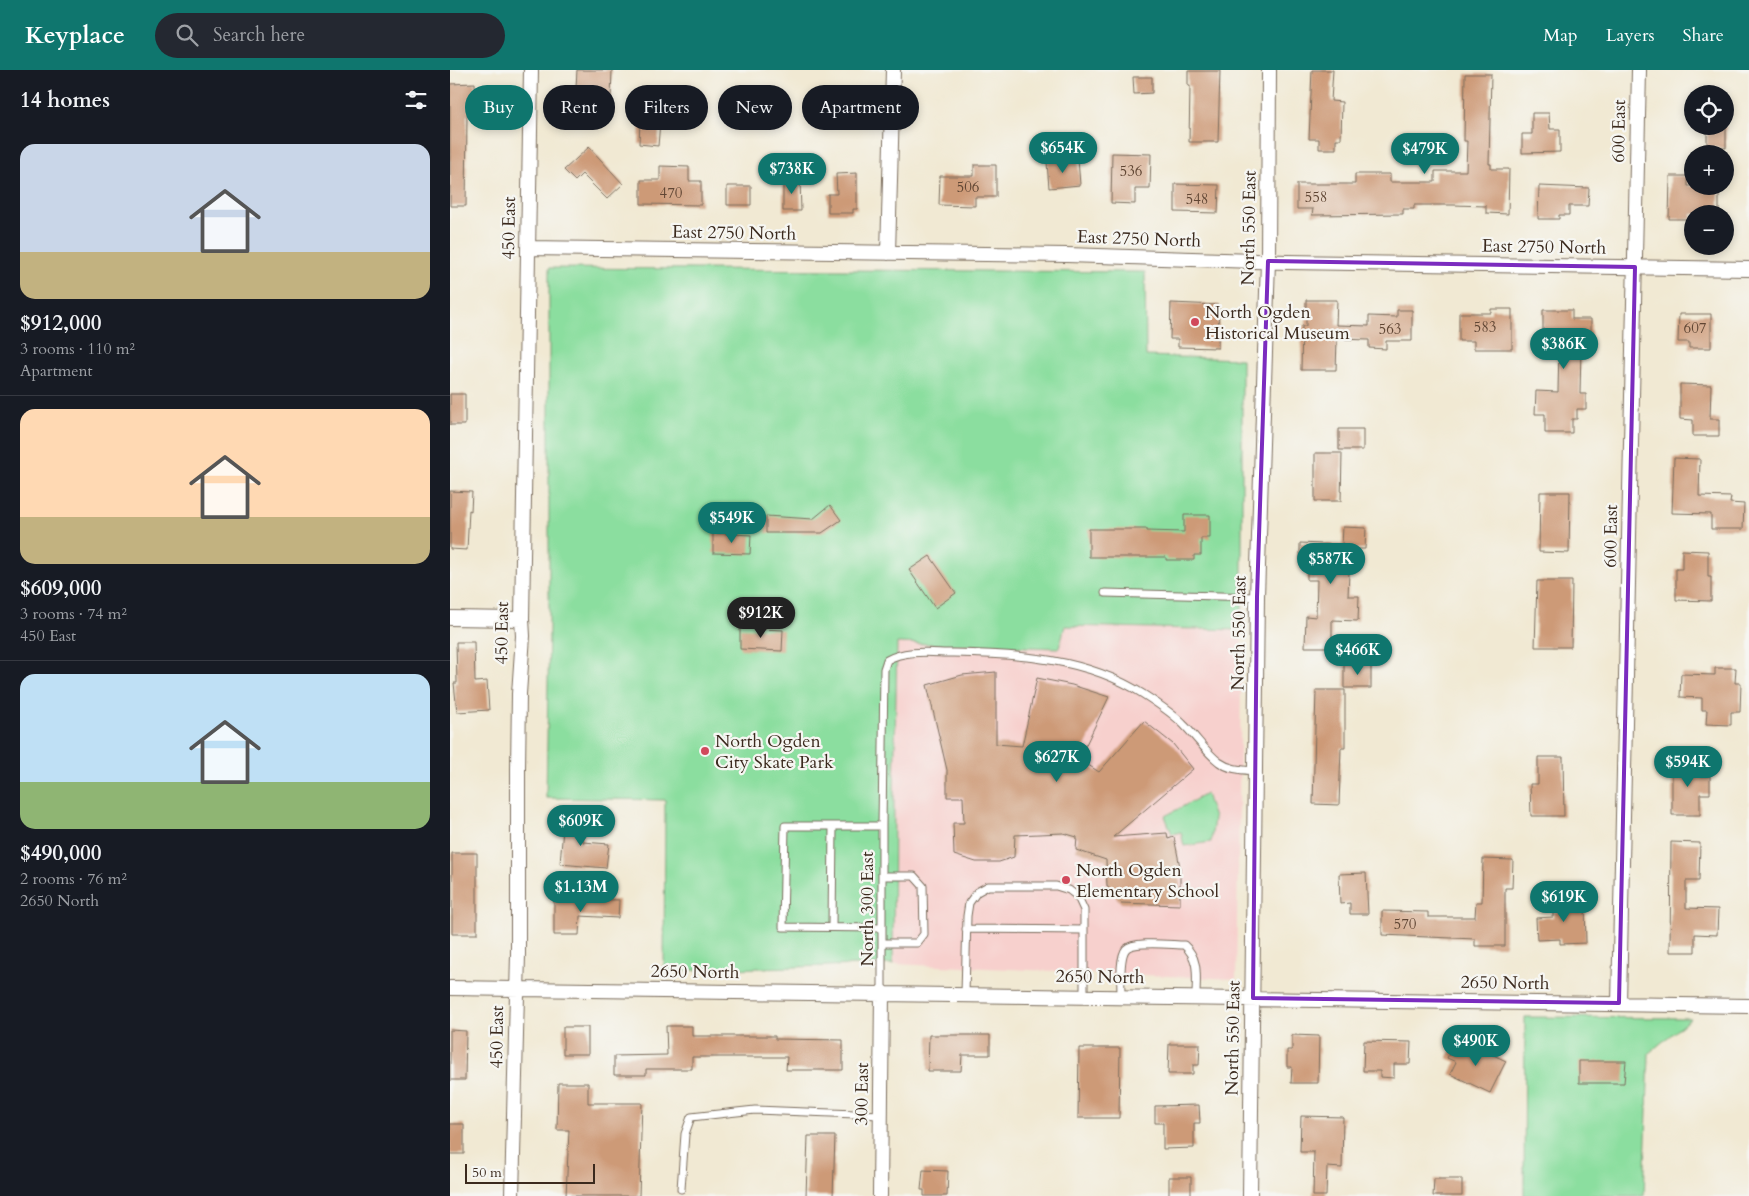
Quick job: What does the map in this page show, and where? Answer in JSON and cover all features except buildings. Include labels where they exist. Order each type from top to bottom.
[{"type":"street","name":"450 East","points":[[512,1196],[517,989],[519,704],[523,636],[531,70]]},
{"type":"street","points":[[888,253],[892,70]]},
{"type":"street","name":"North 550 East","points":[[1250,1196],[1257,597],[1268,261],[1269,70]]},
{"type":"street","name":"600 East","points":[[1619,1003],[1639,70]]},
{"type":"street","name":"East 2750 North","points":[[528,248],[1067,255],[1268,261],[1749,269]]},
{"type":"street","points":[[450,618],[522,620]]},
{"type":"street","name":"2650 North","points":[[450,988],[882,992],[1749,1006]]},
{"type":"street","name":"300 East","points":[[880,1196],[882,992]]},
{"type":"lane","points":[[1105,593],[1257,597]]},
{"type":"lane","name":"North 300 East","points":[[882,992],[882,826],[884,668],[886,660],[897,654],[911,653],[993,654],[1060,662],[1102,673],[1142,694],[1184,724],[1220,762],[1231,768],[1255,772]]},
{"type":"lane","points":[[882,826],[785,826],[783,927],[882,928]]},
{"type":"lane","points":[[832,927],[833,826]]},
{"type":"lane","points":[[882,876],[914,876],[923,886],[924,934],[917,943],[882,943]]},
{"type":"lane","points":[[965,994],[966,929],[969,903],[977,892],[988,886],[1056,886],[1069,890],[1078,897],[1084,910],[1084,996]]},
{"type":"lane","points":[[966,929],[1084,930]]},
{"type":"lane","points":[[1121,996],[1122,959],[1126,949],[1134,944],[1184,945],[1192,952],[1196,965],[1196,997]]},
{"type":"lane","points":[[681,1190],[685,1134],[691,1117],[754,1110],[881,1115]]},
{"type":"highlighted area","points":[[1268,261],[1635,267],[1619,1003],[1253,998],[1257,597]]},
{"type":"shaded area","name":"North Ogden Elementary School","points":[[1065,626],[1242,630],[1236,979],[893,964],[897,643],[1059,648]]},
{"type":"green space","points":[[549,268],[1145,272],[1146,356],[1242,359],[1242,630],[1065,626],[1059,648],[897,643],[893,964],[664,971],[665,800],[546,798],[549,627]]},
{"type":"green space","points":[[1206,794],[1214,818],[1211,842],[1184,846],[1181,832],[1172,834],[1165,816]]},
{"type":"green space","points":[[1525,1017],[1691,1018],[1649,1053],[1644,1196],[1524,1196]]},
{"type":"place","name":"North Ogden Historical Museum","points":[[1195,322]]},
{"type":"place","name":"North Ogden City Skate Park","points":[[705,751]]},
{"type":"place","name":"North Ogden Elementary School","points":[[1066,880]]}]
